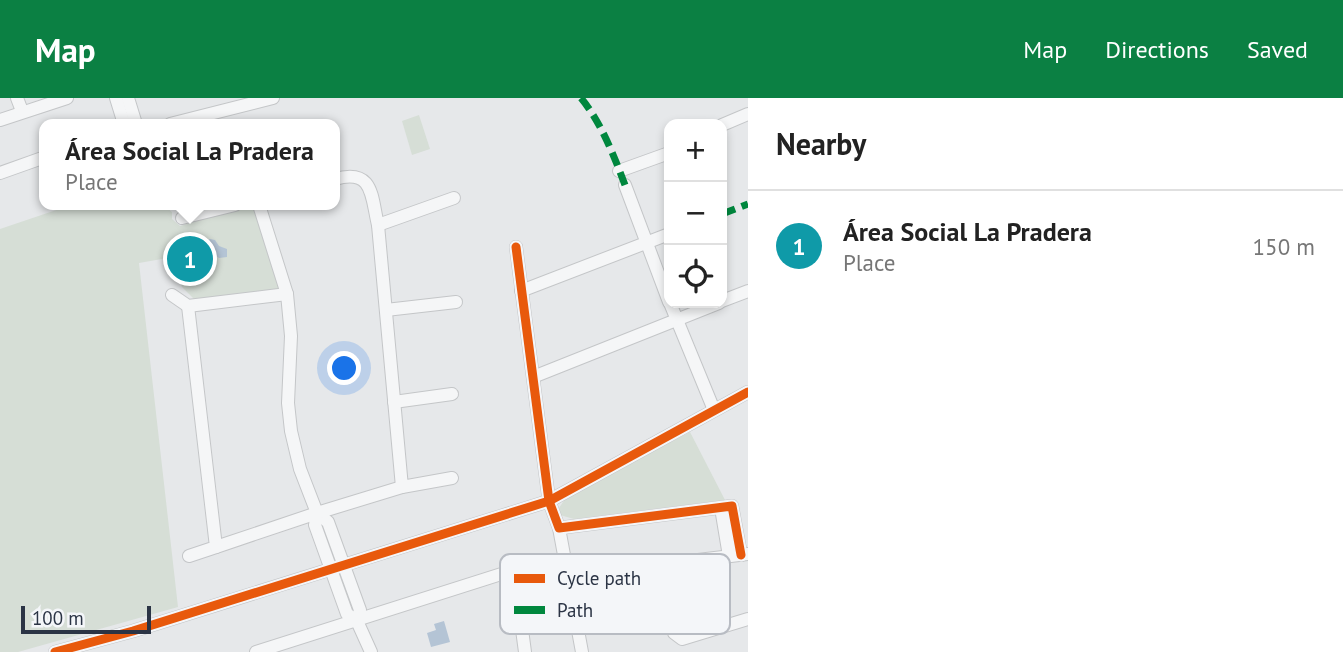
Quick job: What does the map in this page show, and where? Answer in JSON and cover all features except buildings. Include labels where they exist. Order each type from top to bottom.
[{"type":"street","points":[[17,98],[22,111]]},
{"type":"street","points":[[0,120],[67,98]]},
{"type":"street","points":[[116,98],[122,119]]},
{"type":"street","points":[[128,98],[134,119]]},
{"type":"street","points":[[190,119],[273,98]]},
{"type":"street","points":[[727,123],[748,114]]},
{"type":"street","points":[[619,171],[664,155]]},
{"type":"street","points":[[0,173],[39,159]]},
{"type":"street","points":[[340,177],[359,176],[364,180],[378,225],[402,487]]},
{"type":"street","points":[[625,185],[664,289]]},
{"type":"street","points":[[378,225],[454,198]]},
{"type":"street","points":[[182,218],[215,210]]},
{"type":"street","points":[[261,210],[287,294],[290,336],[288,403],[300,469],[317,513],[328,522],[360,610],[358,621],[371,652]]},
{"type":"street","points":[[521,291],[664,236]]},
{"type":"street","points":[[516,247],[549,501],[559,528],[564,554]]},
{"type":"street","points":[[727,299],[748,290]]},
{"type":"street","points":[[172,295],[188,306],[287,294]]},
{"type":"street","points":[[386,310],[456,302]]},
{"type":"street","points":[[188,306],[216,547]]},
{"type":"street","points":[[671,308],[714,410]]},
{"type":"street","points":[[533,377],[705,308]]},
{"type":"street","points":[[66,651],[549,501],[748,392]]},
{"type":"street","points":[[394,402],[452,394]]},
{"type":"street","points":[[188,556],[402,487],[452,478]]},
{"type":"street","points":[[559,528],[726,507],[739,555]]},
{"type":"street","points":[[317,513],[315,525],[330,570],[347,614],[358,621]]},
{"type":"street","points":[[256,652],[500,574]]},
{"type":"street","points":[[730,624],[748,619]]},
{"type":"street","points":[[522,634],[525,652]]},
{"type":"street","points":[[579,634],[582,652]]},
{"type":"street","points":[[675,634],[682,639],[698,634]]},
{"type":"shaded area","points":[[419,115],[430,149],[412,155],[402,121]]},
{"type":"shaded area","points":[[56,210],[169,210],[172,219],[180,226],[235,210],[259,210],[280,289],[195,300],[182,287],[173,257],[139,263],[178,607],[18,652],[0,652],[0,229]]},
{"type":"shaded area","points":[[690,432],[725,500],[574,519],[560,515],[559,508],[567,496]]},
{"type":"water","points":[[201,238],[206,241],[215,240],[219,246],[227,249],[227,257],[209,257],[205,245],[198,244]]},
{"type":"water","points":[[444,621],[450,642],[431,647],[427,633],[436,630],[434,624]]},
{"type":"marked path","points":[[581,98],[601,128],[625,185]]},
{"type":"marked path","points":[[727,212],[748,204]]},
{"type":"cycle path","points":[[516,247],[549,501],[559,528],[732,506],[741,555]]},
{"type":"cycle path","points":[[55,652],[133,631],[549,501],[748,392]]},
{"type":"place","name":"Área Social La Pradera","points":[[190,259]]}]
